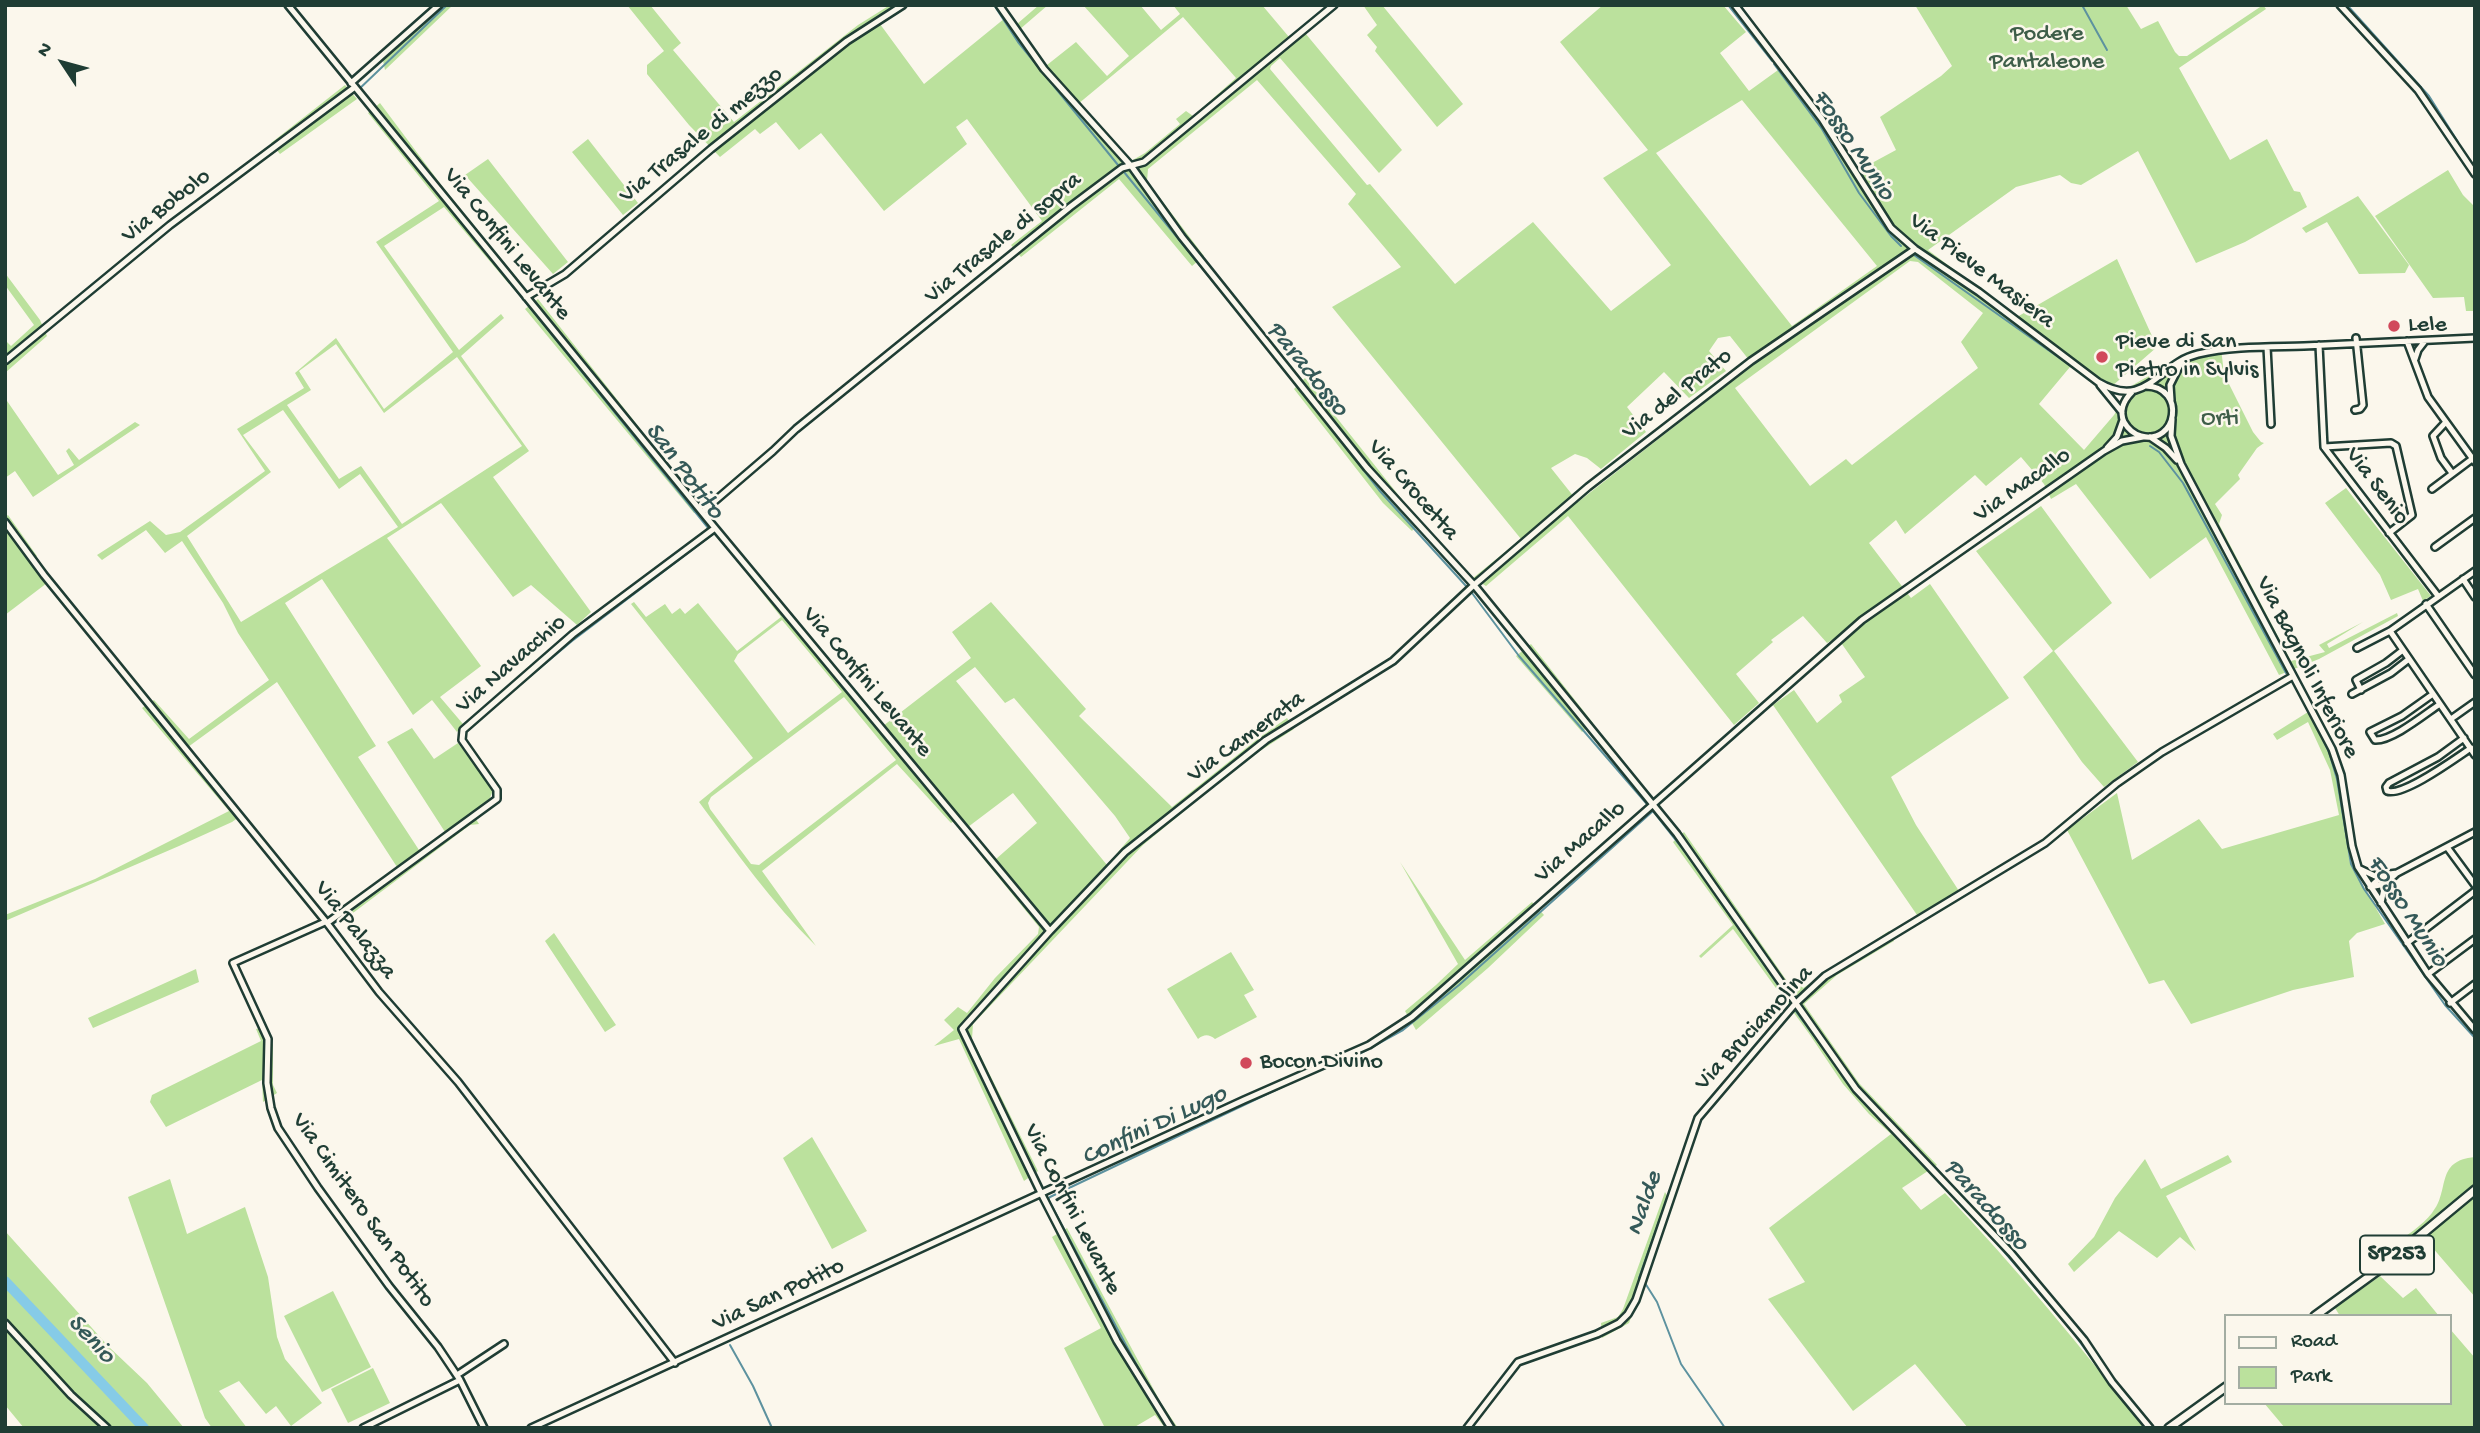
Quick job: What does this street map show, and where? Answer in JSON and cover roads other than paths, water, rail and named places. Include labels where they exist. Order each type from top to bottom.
[{"type":"main road","name":"SP253","points":[[2318,1314],[2381,1268],[2475,1190]]},
{"type":"main road","points":[[2169,1428],[2224,1388]]},
{"type":"street","name":"Via Confini Levante","points":[[288,5],[715,528],[1050,931],[962,1029],[1042,1195],[1117,1341],[1171,1428]]},
{"type":"street","name":"Via Bobolo","points":[[5,361],[170,225],[353,85],[439,5]]},
{"type":"street","name":"Via Trasale di mezzo","points":[[526,297],[565,274],[710,149],[847,41],[903,5]]},
{"type":"street","name":"Via Crocetta","points":[[999,5],[1025,44],[1062,90],[1132,167],[1182,237],[1367,468],[1474,585],[1698,862],[1856,1089],[2011,1253],[2084,1340],[2112,1382],[2150,1428]]},
{"type":"street","name":"Via Trasale di sopra","points":[[702,512],[796,429],[1070,207],[1122,168],[1144,162],[1334,5]]},
{"type":"street","name":"Via Pieve Masiera","points":[[1735,5],[1822,119],[1891,228],[1914,249],[1979,292],[2098,382],[2115,391],[2133,391]]},
{"type":"street","points":[[2340,5],[2418,90],[2475,174]]},
{"type":"street","name":"Via del Prato","points":[[1474,585],[1588,487],[1751,361],[1914,249]]},
{"type":"street","points":[[2123,415],[2126,398],[2133,391],[2154,382],[2184,359],[2204,353],[2356,341],[2475,338]]},
{"type":"street","points":[[2355,410],[2363,405],[2356,341]]},
{"type":"street","points":[[2407,341],[2428,397],[2473,460],[2432,489]]},
{"type":"street","points":[[2415,341],[2415,362]]},
{"type":"street","points":[[2416,354],[2426,341]]},
{"type":"street","name":"Via Senio","points":[[2319,345],[2324,447],[2438,596]]},
{"type":"street","points":[[2267,347],[2271,425]]},
{"type":"street","points":[[2146,437],[2162,433],[2172,419],[2170,385],[2184,359]]},
{"type":"street","name":"Via Pieve Masiera","points":[[2098,382],[2123,415],[2128,428],[2146,437]]},
{"type":"street","points":[[2143,387],[2160,389],[2168,396],[2172,406]]},
{"type":"street","name":"Via Macallo","points":[[2104,451],[2117,436],[2123,415]]},
{"type":"street","name":"Via Bagnoli Inferiore","points":[[2172,419],[2171,436],[2181,464],[2332,749],[2341,775],[2351,846],[2358,867],[2428,974],[2475,1030]]},
{"type":"street","points":[[2446,422],[2433,436],[2441,458],[2452,473]]},
{"type":"street","name":"Via Macallo","points":[[1042,1195],[1244,1100],[1369,1045],[1412,1017],[1862,620],[2104,451],[2122,441],[2146,437]]},
{"type":"street","name":"Via Bagnoli Inferiore","points":[[2146,437],[2166,448],[2181,464]]},
{"type":"street","points":[[2324,447],[2391,443],[2396,446],[2412,513],[2389,533]]},
{"type":"street","points":[[2435,547],[2475,518]]},
{"type":"street","name":"Via Palazza","points":[[5,522],[379,992],[458,1082],[675,1363]]},
{"type":"street","name":"Via Navacchio","points":[[233,963],[326,923],[497,799],[497,790],[462,740],[463,730],[573,634],[715,528]]},
{"type":"street","points":[[2357,648],[2390,631],[2475,571]]},
{"type":"street","points":[[2463,579],[2475,597]]},
{"type":"street","name":"Via Camerata","points":[[1050,931],[1125,852],[1266,740],[1393,661],[1474,585]]},
{"type":"street","points":[[2426,604],[2475,675]]},
{"type":"street","points":[[2390,631],[2475,755]]},
{"type":"street","points":[[2361,690],[2356,680],[2403,650]]},
{"type":"street","points":[[2352,694],[2409,660]]},
{"type":"street","name":"Via Bruciamolina","points":[[1467,1428],[1518,1362],[1597,1334],[1619,1323],[1628,1314],[1636,1300],[1698,1118],[1795,1004],[1825,976],[2045,843],[2116,784],[2162,752],[2293,676]]},
{"type":"street","points":[[2433,694],[2402,716],[2370,732],[2375,740],[2381,740],[2411,724],[2440,704]]},
{"type":"street","points":[[2451,719],[2475,702]]},
{"type":"street","points":[[2464,738],[2438,757],[2389,783],[2386,787],[2388,791],[2396,792],[2439,769],[2470,748]]},
{"type":"street","points":[[2370,887],[2385,884],[2397,873],[2475,832]]},
{"type":"street","points":[[2447,847],[2475,885]]},
{"type":"street","points":[[2358,867],[2367,873],[2382,876],[2397,873]]},
{"type":"street","points":[[2370,887],[2382,876]]},
{"type":"street","points":[[2381,903],[2385,884]]},
{"type":"street","points":[[2407,943],[2475,891]]},
{"type":"street","points":[[2428,974],[2475,939]]},
{"type":"street","name":"Via Cimitero San Potito","points":[[233,963],[268,1040],[267,1083],[278,1128],[318,1188],[458,1378],[484,1428]]},
{"type":"street","points":[[2450,1003],[2475,984]]},
{"type":"street","name":"Via San Potito","points":[[531,1428],[1042,1195]]},
{"type":"street","points":[[5,1323],[71,1395],[107,1428]]},
{"type":"street","points":[[363,1428],[458,1378],[504,1344]]},
{"type":"waterway","name":"San Potito","points":[[447,5],[356,92],[713,534],[572,641],[484,715]]},
{"type":"waterway","name":"Paradosso","points":[[994,5],[1018,42],[1118,165]]},
{"type":"waterway","name":"Fosso Munio","points":[[1728,5],[1772,61]]},
{"type":"waterway","points":[[2082,5],[2107,50]]},
{"type":"waterway","points":[[2347,5],[2429,96],[2458,142]]},
{"type":"waterway","name":"Fosso Munio","points":[[1774,64],[1822,129],[1859,193],[1901,246]]},
{"type":"waterway","name":"Paradosso","points":[[1124,172],[1277,360]]},
{"type":"waterway","name":"Fosso Munio","points":[[1914,255],[2075,369]]},
{"type":"waterway","name":"Paradosso","points":[[1315,408],[1379,490],[1466,586]]},
{"type":"waterway","name":"Fosso Munio","points":[[2150,446],[2159,452],[2183,483],[2286,673]]},
{"type":"waterway","name":"Paradosso","points":[[1472,593],[1519,656],[1646,803]]},
{"type":"waterway","name":"Fosso Munio","points":[[2310,713],[2329,752],[2337,779],[2351,864],[2364,889],[2445,1005],[2475,1038]]},
{"type":"waterway","name":"San Potito","points":[[487,772],[501,791],[500,799]]},
{"type":"waterway","name":"Paradosso","points":[[1652,810],[1700,871]]},
{"type":"waterway","name":"Confini Di Lugo","points":[[1151,1392],[1048,1199],[1303,1077],[1361,1053],[1403,1030],[1459,985],[1653,811]]},
{"type":"waterway","name":"San Potito","points":[[333,924],[453,834]]},
{"type":"waterway","name":"Paradosso","points":[[1703,876],[1791,1004]]},
{"type":"waterway","name":"Nalde","points":[[1641,1279],[1639,1278],[1696,1116],[1791,1004]]},
{"type":"waterway","name":"Paradosso","points":[[1795,1010],[1849,1084]]},
{"type":"waterway","name":"Paradosso","points":[[1876,1114],[1995,1241],[2072,1331],[2110,1384]]},
{"type":"waterway","name":"Senio","points":[[5,1281],[144,1428]]},
{"type":"waterway","name":"Nalde","points":[[1645,1283],[1657,1302],[1681,1364],[1725,1428]]},
{"type":"waterway","name":"San Potito","points":[[730,1345],[772,1428]]},
{"type":"waterway","name":"Confini Di Lugo","points":[[1167,1417],[1175,1428]]},
{"type":"place","name":"Lele","points":[[2394,326]]},
{"type":"place","name":"Pieve di San Pietro in Sylvis","points":[[2102,357]]},
{"type":"place","name":"Bocon Divino","points":[[1246,1063]]},
{"type":"park label","name":"Podere Pantaleone","points":[[2047,49]]},
{"type":"park label","name":"Orti","points":[[2220,420]]}]
